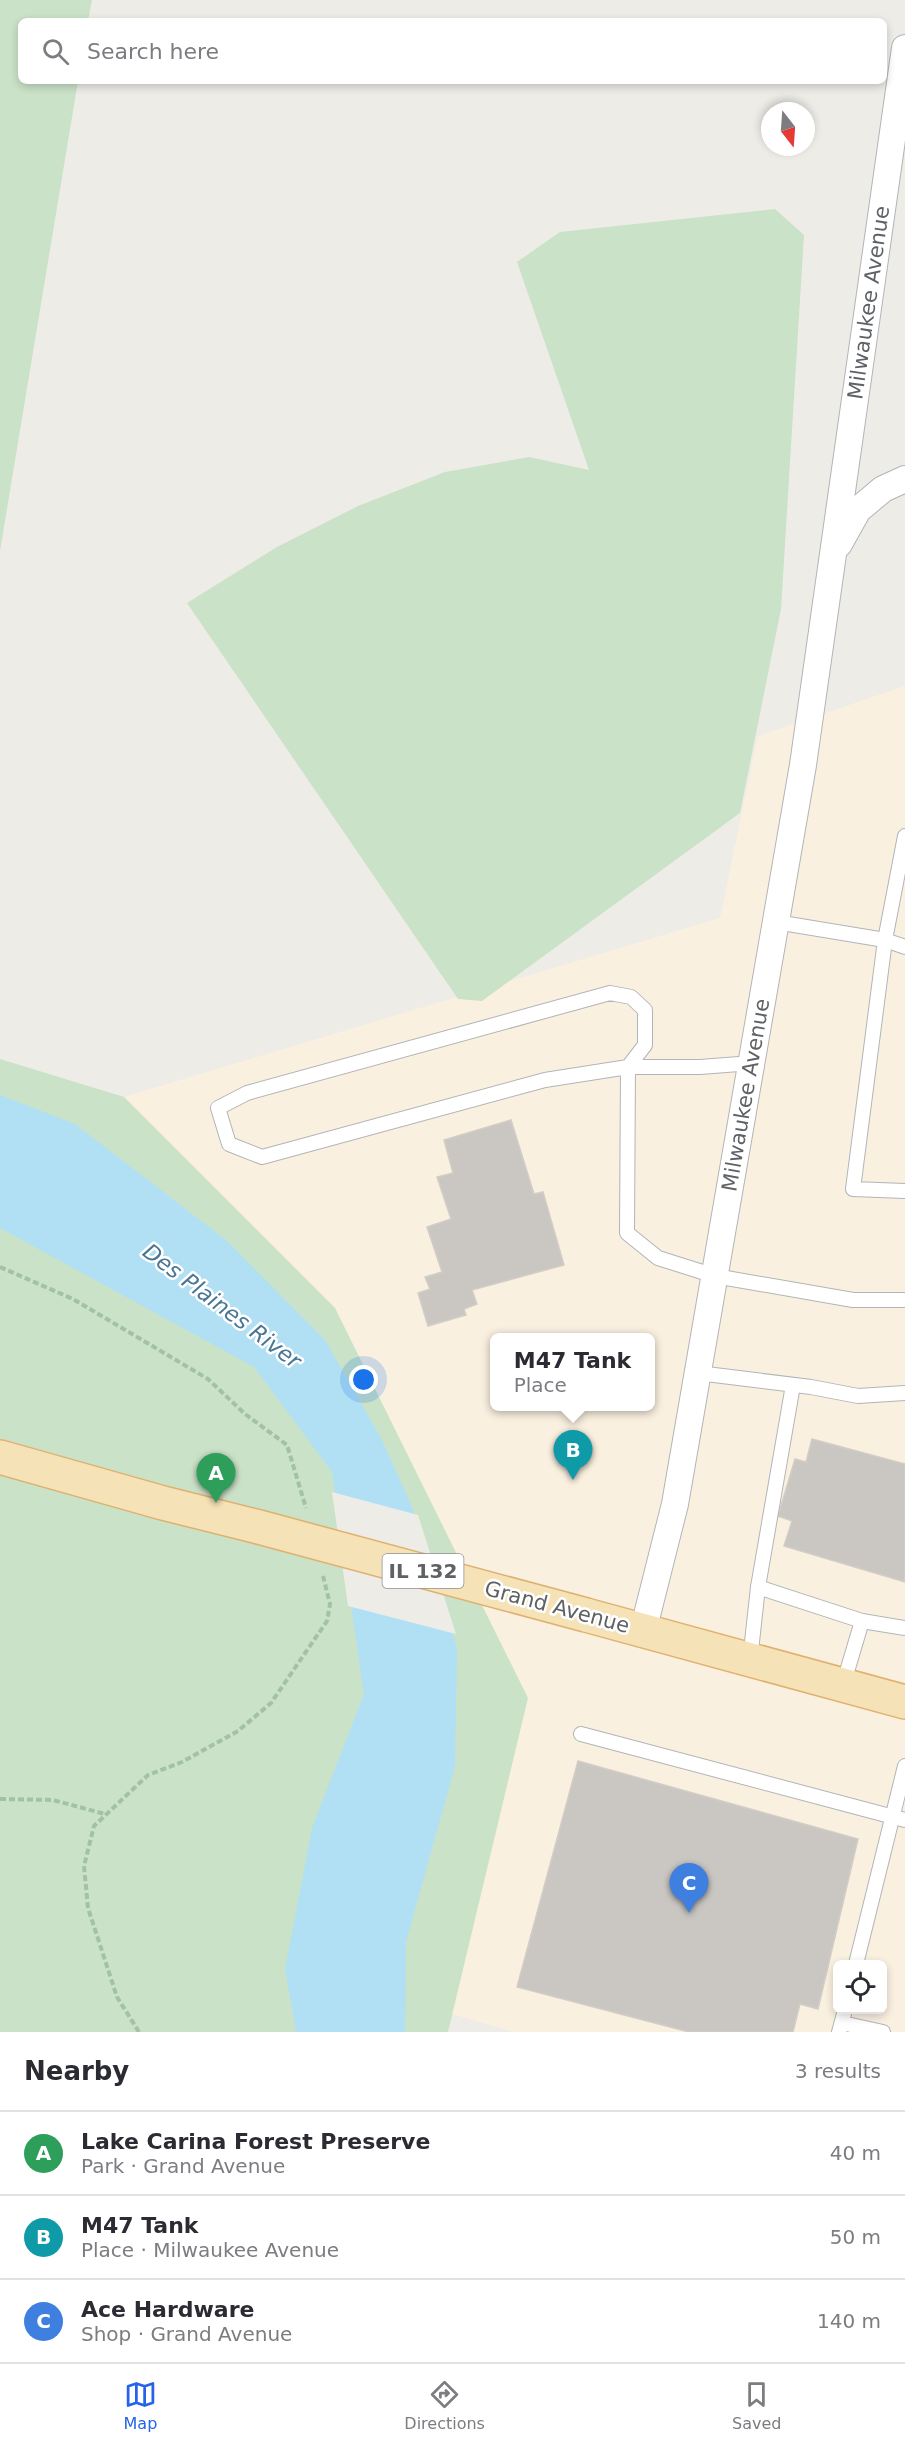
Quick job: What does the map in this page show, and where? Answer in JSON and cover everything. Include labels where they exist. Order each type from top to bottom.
[{"type":"main road","name":"Grand Avenue","points":[[0,1457],[163,1503],[905,1702]]},
{"type":"street","name":"Milwaukee Avenue","points":[[644,1631],[675,1504],[803,765],[905,48]]},
{"type":"street","name":"Milwaukee Avenue","points":[[831,557],[858,510],[883,489],[905,479]]},
{"type":"lane","points":[[905,836],[898,907],[885,940],[853,1189],[905,1191]]},
{"type":"lane","points":[[776,922],[885,940],[905,946]]},
{"type":"lane","points":[[752,1062],[700,1067],[628,1067],[545,1080],[262,1157],[229,1144],[219,1108],[248,1093],[610,993],[632,997],[645,1010],[645,1045],[628,1067],[627,1233],[658,1258],[715,1276],[853,1300],[905,1300]]},
{"type":"lane","points":[[698,1373],[858,1396],[905,1393]]},
{"type":"lane","points":[[750,1660],[758,1587],[793,1385]]},
{"type":"lane","points":[[758,1587],[862,1622],[905,1628]]},
{"type":"lane","points":[[843,1685],[862,1622]]},
{"type":"lane","points":[[581,1734],[899,1819]]},
{"type":"lane","points":[[857,1960],[899,1819],[905,1766]]},
{"type":"lane","points":[[842,2021],[882,2032]]},
{"type":"path","points":[[0,1267],[73,1299],[208,1379],[245,1414],[287,1445],[296,1471]]},
{"type":"path","points":[[139,2032],[117,1997],[88,1908],[84,1866],[94,1826],[148,1775],[182,1762],[238,1731],[271,1703],[327,1621],[330,1604]]},
{"type":"path","points":[[0,1799],[53,1800],[106,1814]]},
{"type":"shaded area","points":[[905,686],[905,2032],[514,2032],[438,2010],[335,1308],[124,1097],[720,918],[758,736]]},
{"type":"green space","points":[[0,0],[92,0],[89,18],[18,18],[18,84],[78,84],[0,551]]},
{"type":"green space","points":[[775,209],[804,235],[781,609],[740,813],[482,1001],[458,999],[187,603],[277,547],[358,506],[445,472],[529,457],[589,470],[517,262],[560,232]]},
{"type":"green space","points":[[0,1059],[124,1097],[335,1308],[528,1698],[448,2032],[0,2032]]},
{"type":"water","name":"Des Plaines River","points":[[0,1095],[75,1124],[226,1240],[325,1340],[382,1440],[411,1505],[457,1648],[455,1766],[406,1942],[405,2032],[296,2032],[285,1969],[312,1828],[364,1694],[332,1472],[254,1367],[0,1228]]},
{"type":"pier","points":[[332,1492],[418,1515],[456,1634],[348,1606]]},
{"type":"building","points":[[511,1120],[534,1194],[543,1192],[564,1265],[472,1290],[477,1304],[464,1309],[466,1315],[428,1326],[418,1293],[430,1289],[425,1277],[442,1272],[427,1227],[451,1219],[437,1177],[453,1173],[444,1140]]},
{"type":"building","points":[[812,1439],[905,1464],[905,1582],[784,1546],[792,1521],[778,1516],[795,1459],[806,1462]]},
{"type":"building","points":[[578,1761],[858,1839],[818,2009],[800,2004],[793,2032],[689,2032],[517,1987]]},
{"type":"place","name":"M47 Tank","points":[[573,1480]]},
{"type":"place","name":"Lake Carina Forest Preserve","points":[[216,1503]]},
{"type":"place","name":"Ace Hardware","points":[[689,1913]]}]
